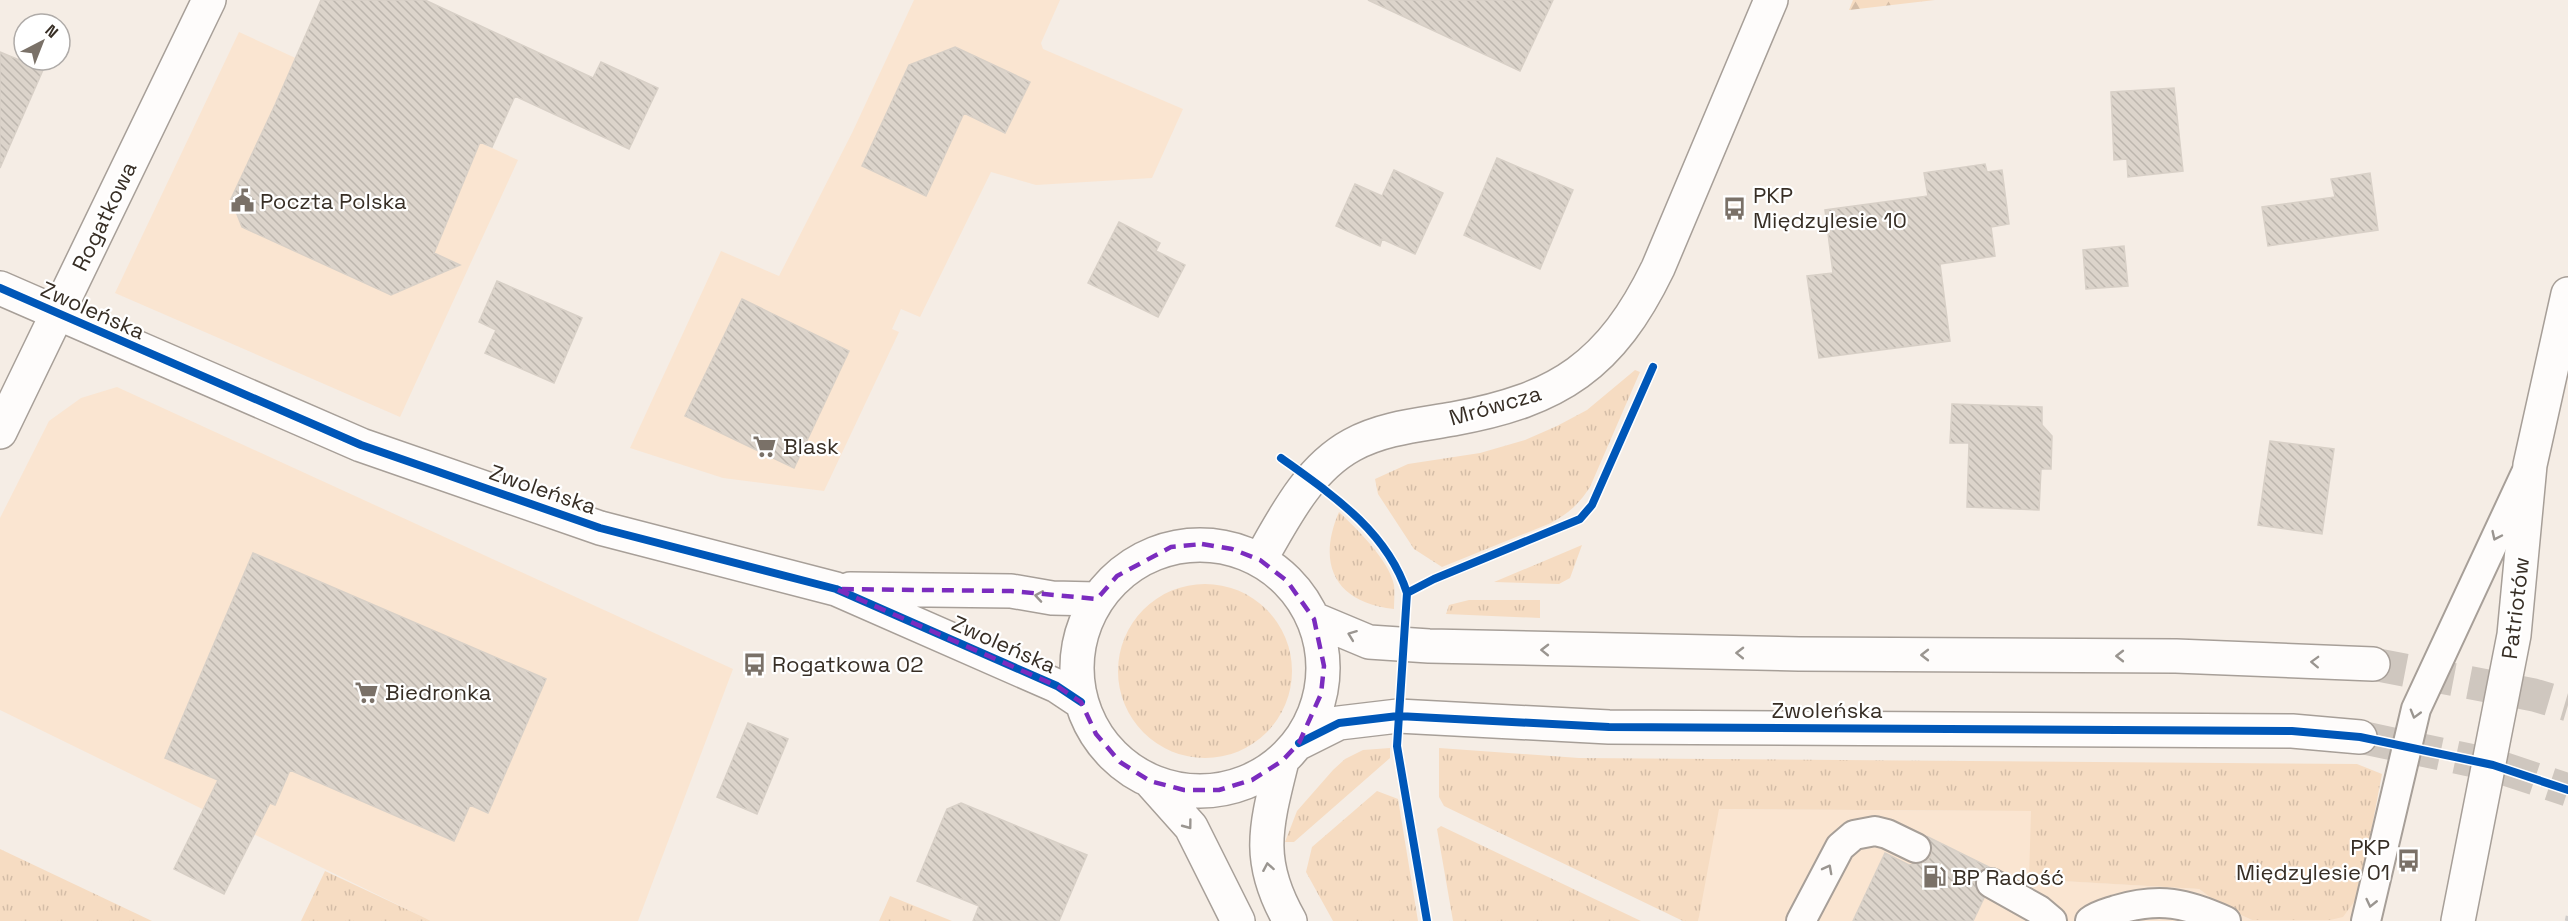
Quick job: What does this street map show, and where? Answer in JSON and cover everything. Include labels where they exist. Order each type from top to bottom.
[{"type":"street","name":"Rogatkowa","points":[[0,432],[209,0]]},
{"type":"street","name":"Mrówcza","points":[[1260,560],[1303,489],[1329,461],[1351,445],[1373,435],[1503,408],[1544,393],[1589,364],[1615,339],[1641,304],[1658,268],[1771,0]]},
{"type":"street","name":"Zwoleńska","points":[[0,288],[361,445],[600,528],[836,589],[1057,686],[1081,702]]},
{"type":"street","name":"Patriotów","points":[[2458,921],[2514,635],[2530,465],[2568,294]]},
{"type":"street","points":[[1238,921],[1191,827],[1150,781],[1120,762],[1096,734],[1081,702],[1076,675],[1078,648],[1085,623],[1097,599],[1117,576],[1142,559],[1171,547],[1202,544],[1232,549],[1260,560],[1287,580],[1314,619],[1324,666],[1321,694],[1312,719],[1290,752],[1269,813],[1266,843],[1268,868],[1276,897],[1290,921]]},
{"type":"street","name":"Zwoleńska","points":[[836,589],[1011,591],[1052,598],[1097,599]]},
{"type":"street","points":[[1314,619],[1369,642],[1421,645],[1787,654],[2176,656],[2373,664]]},
{"type":"street","name":"Zwoleńska","points":[[1150,781],[1184,790],[1219,790],[1252,780],[1290,752],[1340,723],[1398,716],[1609,727],[2292,731],[2360,737]]},
{"type":"lane","points":[[2366,921],[2416,709],[2530,465]]},
{"type":"lane","points":[[1801,921],[1840,847],[1854,835],[1875,831],[1887,834],[1916,848]]},
{"type":"lane","points":[[1991,883],[2039,910],[2052,921]]},
{"type":"lane","points":[[2096,920],[2155,912],[2163,902],[2195,907],[2226,921]]},
{"type":"highlighted area","points":[[1202,544],[1232,549],[1260,560],[1287,581],[1314,619],[1324,666],[1321,694],[1299,743],[1282,761],[1252,780],[1219,790],[1184,790],[1150,781],[1120,762],[1096,734],[1081,702],[1057,686],[836,589],[1011,591],[1097,599],[1117,576],[1171,547]]},
{"type":"shaded area","points":[[914,0],[1060,0],[1041,43],[1043,49],[1183,109],[1152,178],[1036,185],[991,172],[920,317],[901,309],[892,329],[899,332],[824,491],[723,478],[630,448],[721,251],[779,276],[852,133]]},
{"type":"shaded area","points":[[239,32],[518,160],[400,417],[115,293]]},
{"type":"shaded area","points":[[117,387],[733,669],[638,921],[431,921],[0,710],[0,518],[49,421],[81,398]]},
{"type":"shaded area","points":[[1718,809],[2032,811],[2030,879],[2199,889],[2225,908],[2252,920],[2330,920],[2359,895],[2386,899],[2381,921],[1698,921]]},
{"type":"green space","points":[[1853,0],[1935,0],[1849,10]]},
{"type":"green space","points":[[1635,370],[1640,372],[1590,487],[1573,508],[1551,523],[1442,567],[1414,549],[1378,494],[1375,479],[1408,464],[1480,453],[1525,440],[1557,426],[1587,410]]},
{"type":"green space","points":[[1339,512],[1386,565],[1394,585],[1394,609],[1358,599],[1345,590],[1336,578],[1331,564],[1330,549],[1332,531]]},
{"type":"green space","points":[[1582,545],[1570,578],[1559,584],[1494,582]]},
{"type":"green space","points":[[1205,584],[1222,585],[1238,590],[1267,609],[1286,638],[1291,654],[1291,688],[1286,704],[1267,733],[1238,752],[1222,757],[1205,758],[1188,757],[1172,752],[1143,733],[1124,704],[1119,688],[1118,671],[1119,654],[1124,638],[1143,609],[1172,590],[1188,585]]},
{"type":"green space","points":[[1469,600],[1540,600],[1540,618],[1446,614],[1449,605]]},
{"type":"green space","points":[[1390,748],[1390,758],[1294,842],[1285,842],[1297,811],[1345,759],[1363,750]]},
{"type":"green space","points":[[1439,748],[1579,758],[2357,764],[2382,774],[2359,895],[2343,917],[2330,920],[2252,920],[2225,908],[2199,889],[2029,879],[2031,811],[1719,809],[1698,921],[1683,921],[1444,806],[1439,797]]},
{"type":"green space","points":[[1377,791],[1398,799],[1418,921],[1333,921],[1306,872],[1312,847]]},
{"type":"green space","points":[[1441,826],[1641,921],[1453,921],[1437,829]]},
{"type":"green space","points":[[0,849],[152,921],[0,921]]},
{"type":"green space","points":[[325,871],[421,916],[431,921],[301,921]]},
{"type":"green space","points":[[890,896],[952,921],[879,921]]},
{"type":"building","points":[[321,0],[425,0],[593,78],[601,62],[658,88],[629,149],[515,96],[492,147],[480,142],[434,253],[460,265],[391,295],[242,227],[231,199]]},
{"type":"building","points":[[1368,0],[1553,0],[1520,71]]},
{"type":"building","points":[[955,47],[1030,82],[1005,133],[964,113],[926,196],[862,166],[909,65]]},
{"type":"building","points":[[0,52],[12,57],[12,72],[42,72],[0,168]]},
{"type":"building","points":[[2174,88],[2183,171],[2128,177],[2127,159],[2114,160],[2111,92]]},
{"type":"building","points":[[1497,158],[1573,190],[1540,269],[1464,235]]},
{"type":"building","points":[[1985,164],[1987,172],[2002,170],[2009,224],[1991,227],[1995,256],[1940,264],[1950,341],[1819,358],[1807,276],[1833,273],[1825,210],[1928,196],[1924,173]]},
{"type":"building","points":[[1394,170],[1443,193],[1415,254],[1382,239],[1380,246],[1336,226],[1355,184],[1382,196]]},
{"type":"building","points":[[2370,173],[2378,230],[2268,246],[2262,207],[2335,197],[2331,179]]},
{"type":"building","points":[[1119,222],[1160,243],[1156,251],[1185,265],[1158,317],[1088,283]]},
{"type":"building","points":[[2124,246],[2128,286],[2086,289],[2083,250]]},
{"type":"building","points":[[497,281],[582,318],[554,383],[485,353],[496,330],[479,322]]},
{"type":"building","points":[[742,299],[849,351],[794,468],[685,416]]},
{"type":"building","points":[[1952,404],[2042,407],[2042,425],[2052,436],[2051,469],[2041,469],[2039,510],[1967,507],[1969,443],[1950,443]]},
{"type":"building","points":[[2270,441],[2334,449],[2322,534],[2258,525]]},
{"type":"building","name":"Biedronka","points":[[253,553],[546,679],[488,813],[470,805],[454,841],[290,770],[275,805],[270,803],[224,894],[174,869],[218,780],[165,758]]},
{"type":"building","points":[[748,723],[788,739],[757,814],[717,797]]},
{"type":"building","points":[[961,803],[1087,855],[1059,921],[973,921],[979,906],[917,881],[947,809]]},
{"type":"building","name":"BP Radość","points":[[1928,837],[1989,867],[1982,869],[1976,875],[1977,891],[1984,898],[1973,921],[1853,921],[1885,853],[1909,865],[1925,862],[1931,856],[1932,847]]},
{"type":"tunnel","points":[[2373,664],[2534,695],[2568,705]]},
{"type":"tunnel","points":[[2360,737],[2493,765],[2568,790]]},
{"type":"railway","points":[[2567,921],[2568,916]]},
{"type":"cycle path","points":[[0,288],[361,445],[600,528],[836,589],[1057,686],[1081,702]]},
{"type":"cycle path","points":[[1407,593],[1434,579],[1580,519],[1592,505],[1653,367]]},
{"type":"cycle path","points":[[1281,458],[1338,500],[1372,533],[1398,571],[1407,593],[1397,746],[1427,921]]},
{"type":"cycle path","points":[[1299,743],[1339,723],[1398,716],[1609,727],[2292,731],[2360,737],[2493,765],[2568,790]]},
{"type":"place","name":"Poczta Polska","points":[[242,201]]},
{"type":"place","name":"PKP Międzylesie 10","points":[[1735,208]]},
{"type":"place","name":"Blask","points":[[765,446]]},
{"type":"place","name":"Rogatkowa 02","points":[[754,664]]},
{"type":"place","name":"Biedronka","points":[[367,692]]},
{"type":"place","name":"PKP Międzylesie 01","points":[[2408,860]]},
{"type":"place","name":"BP Radość","points":[[1934,877]]}]
